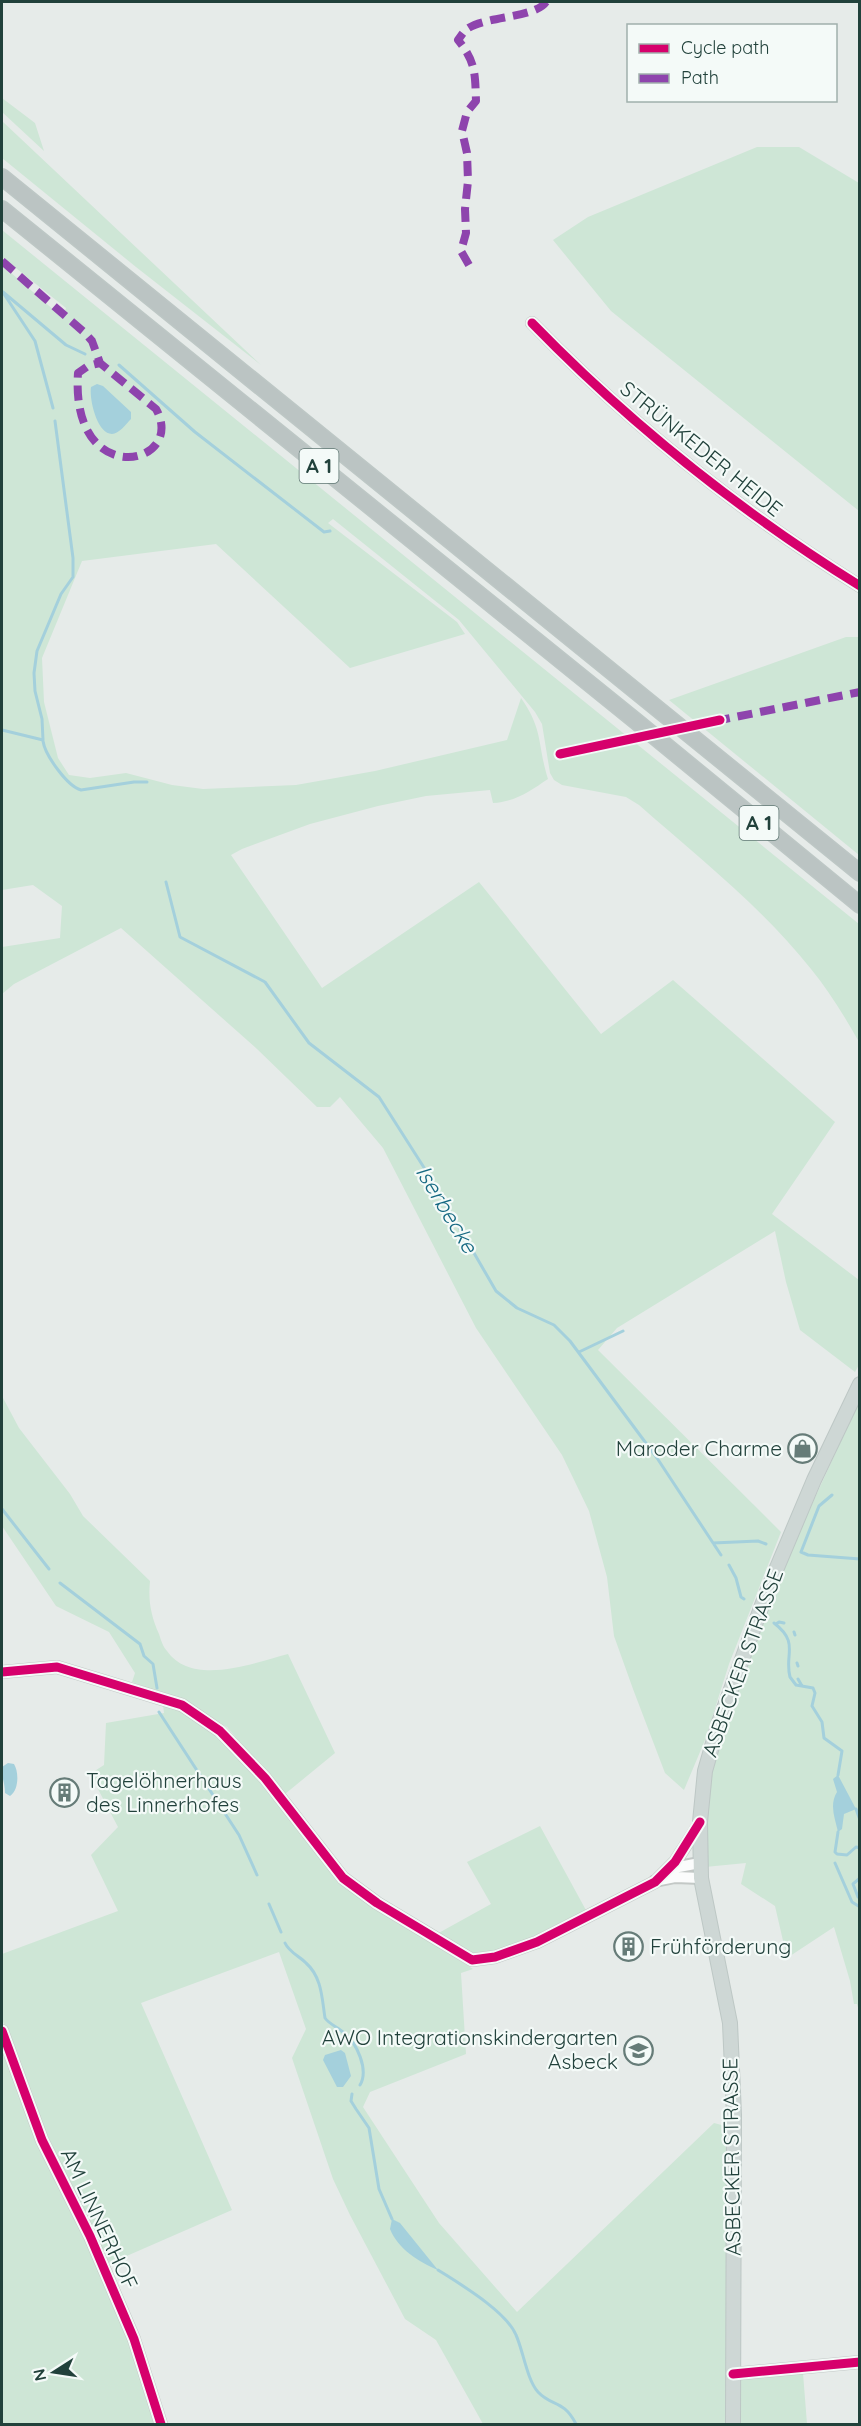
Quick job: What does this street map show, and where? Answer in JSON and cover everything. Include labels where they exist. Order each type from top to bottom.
[{"type":"highway","name":"A 1","points":[[2,177],[860,873]]},
{"type":"highway","name":"A 1","points":[[2,209],[860,905]]},
{"type":"main road","name":"ASBECKER STRASSE","points":[[734,2424],[734,2115],[730,2023],[700,1878],[700,1822],[705,1771],[719,1722],[768,1589],[814,1480],[860,1384]]},
{"type":"street","name":"STRÜNKEDER HEIDE","points":[[532,323],[601,392],[750,514],[860,586]]},
{"type":"street","points":[[2,1672],[57,1667],[182,1705],[220,1731],[265,1778],[343,1878],[385,1908],[472,1960],[495,1958],[537,1942],[655,1881],[668,1869],[700,1822]]},
{"type":"street","points":[[668,1869],[700,1863]]},
{"type":"street","points":[[655,1881],[675,1877],[700,1878]]},
{"type":"street","name":"AM LINNERHOF","points":[[2,2031],[42,2140],[94,2245],[134,2339],[161,2424]]},
{"type":"street","points":[[733,2374],[860,2362]]},
{"type":"green space","points":[[2,98],[35,123],[44,151],[2,112]]},
{"type":"green space","points":[[2,121],[261,365],[2,158]]},
{"type":"green space","points":[[757,147],[799,147],[859,183],[859,511],[611,311],[553,240],[588,217]]},
{"type":"green space","points":[[2,230],[859,924],[859,1042],[824,986],[792,946],[729,883],[639,805],[626,797],[562,785],[554,780],[550,773],[542,724],[535,712],[459,620],[333,519],[328,523],[457,622],[465,634],[350,668],[216,544],[82,561],[42,658],[44,702],[58,758],[69,775],[90,778],[126,773],[172,785],[203,789],[296,785],[375,771],[507,740],[521,698],[537,729],[548,779],[535,788],[508,801],[493,803],[490,790],[426,796],[378,806],[310,824],[231,855],[322,988],[479,882],[601,1034],[673,980],[835,1122],[772,1214],[859,1280],[860,1363],[855,1372],[800,1330],[786,1282],[775,1231],[617,1328],[598,1350],[781,1532],[729,1664],[705,1740],[684,1790],[665,1773],[633,1689],[614,1636],[607,1577],[589,1511],[562,1455],[476,1328],[383,1148],[340,1097],[330,1107],[317,1107],[257,1049],[121,928],[14,984],[2,994],[2,947],[60,938],[62,906],[33,885],[2,890],[2,265],[63,318],[66,308],[2,257]]},
{"type":"green space","points":[[846,637],[859,637],[859,855],[669,700]]},
{"type":"green space","points":[[2,1396],[19,1428],[70,1494],[83,1516],[150,1581],[149,1595],[154,1621],[164,1648],[178,1662],[192,1668],[224,1669],[288,1654],[335,1753],[285,1794],[227,1727],[189,1703],[132,1682],[135,1673],[109,1632],[56,1606],[2,1526]]},
{"type":"green space","points":[[859,1402],[859,2011],[857,2004],[854,2004],[850,1981],[834,1927],[787,1958],[775,1906],[741,1884],[746,1863],[705,1867],[704,1857],[713,1763],[729,1711],[795,1541]]},
{"type":"green space","points":[[163,1705],[183,1712],[202,1723],[234,1750],[357,1895],[473,1969],[461,1973],[466,2054],[370,2092],[363,2107],[439,2223],[517,2312],[714,2123],[729,2127],[740,2117],[741,2375],[803,2373],[807,2424],[483,2424],[436,2340],[405,2319],[333,2179],[292,2058],[306,2029],[279,1952],[141,2003],[232,2210],[106,2265],[45,2137],[2,2019],[2,1954],[118,1911],[91,1855],[118,1827],[90,1774],[104,1765],[106,1723],[164,1713]]},
{"type":"green space","points":[[540,1826],[587,1912],[517,1945],[490,1954],[476,1955],[466,1952],[435,1935],[491,1904],[467,1862]]},
{"type":"green space","points":[[2,2037],[114,2295],[158,2424],[2,2424]]},
{"type":"water","points":[[97,384],[103,386],[131,412],[131,419],[115,434],[102,428],[95,415],[91,387]]},
{"type":"water","points":[[8,1763],[14,1764],[17,1776],[17,1785],[10,1796],[5,1793],[2,1770],[2,1767]]},
{"type":"water","points":[[838,1775],[856,1809],[844,1814],[842,1829],[838,1832],[833,1807],[837,1792],[833,1779]]},
{"type":"water","points":[[341,2050],[345,2053],[351,2076],[343,2087],[337,2087],[323,2060],[325,2055]]},
{"type":"water","points":[[392,2219],[400,2223],[438,2270],[417,2259],[398,2243],[390,2229]]},
{"type":"waterway","points":[[2,291],[35,341],[53,408]]},
{"type":"waterway","points":[[3,292],[66,345],[85,354]]},
{"type":"waterway","points":[[119,365],[195,432],[324,532],[330,531]]},
{"type":"waterway","points":[[2,730],[43,740],[42,719],[35,691],[34,673],[37,651],[61,594],[73,577],[73,558],[55,421]]},
{"type":"waterway","name":"Iserbecke","points":[[43,741],[58,769],[69,783],[81,790],[147,782]]},
{"type":"waterway","name":"Iserbecke","points":[[166,882],[180,937],[265,982],[309,1043],[379,1097],[430,1177],[496,1291],[517,1308],[554,1325],[570,1341],[657,1458],[721,1555]]},
{"type":"waterway","points":[[579,1352],[623,1331]]},
{"type":"waterway","points":[[832,1495],[819,1506],[801,1552],[808,1555],[860,1559]]},
{"type":"waterway","points":[[2,1509],[49,1569]]},
{"type":"waterway","points":[[713,1543],[758,1541],[766,1544]]},
{"type":"waterway","name":"Iserbecke","points":[[729,1565],[736,1578],[741,1597],[744,1599]]},
{"type":"waterway","points":[[60,1583],[140,1644],[144,1656],[153,1664],[157,1688]]},
{"type":"waterway","name":"Iserbecke","points":[[774,1623],[782,1630],[789,1643],[790,1677],[796,1685],[813,1688],[815,1693],[812,1706],[822,1722],[824,1738],[842,1751],[838,1775]]},
{"type":"waterway","points":[[776,1624],[784,1623]]},
{"type":"waterway","name":"Iserbecke","points":[[798,1679],[802,1686]]},
{"type":"waterway","points":[[159,1712],[239,1835],[257,1875]]},
{"type":"waterway","points":[[856,1809],[860,1820]]},
{"type":"waterway","name":"Iserbecke","points":[[838,1832],[835,1852],[837,1854],[847,1855],[856,1847],[860,1848]]},
{"type":"waterway","name":"Iserbecke","points":[[835,1863],[852,1902],[860,1907]]},
{"type":"waterway","points":[[858,1897],[853,1884],[860,1878]]},
{"type":"waterway","points":[[269,1904],[281,1932]]},
{"type":"waterway","points":[[285,1943],[315,1975],[325,2018],[349,2037],[357,2050],[363,2072],[360,2085]]},
{"type":"waterway","points":[[352,2094],[351,2101],[369,2128],[379,2189],[392,2219]]},
{"type":"waterway","points":[[438,2270],[482,2299],[503,2317],[516,2335],[534,2387],[543,2397],[567,2411],[576,2424]]},
{"type":"marked path","points":[[469,265],[461,251],[466,233],[465,209],[468,181],[467,153],[462,131],[467,112],[476,101],[471,62],[458,40],[466,30],[475,25],[532,11],[546,2]]},
{"type":"marked path","points":[[2,261],[85,333],[92,341],[100,363],[156,409],[162,429],[156,444],[143,454],[126,457],[108,452],[91,437],[80,411],[78,373],[88,366],[100,363]]},
{"type":"marked path","points":[[715,721],[860,692]]},
{"type":"cycle path","points":[[532,323],[608,396],[688,465],[772,528],[860,586]]},
{"type":"cycle path","points":[[560,754],[720,720]]},
{"type":"cycle path","points":[[2,1672],[57,1667],[182,1705],[220,1731],[265,1778],[343,1878],[377,1903],[472,1960],[495,1957],[537,1942],[655,1882],[675,1862],[700,1822]]},
{"type":"cycle path","points":[[2,2031],[42,2140],[90,2236],[134,2339],[161,2424]]},
{"type":"cycle path","points":[[733,2374],[860,2362]]},
{"type":"place","name":"Maroder Charme","points":[[803,1449]]},
{"type":"place","name":"Tagelöhnerhaus des Linnerhofes","points":[[65,1793]]},
{"type":"place","name":"Frühförderung","points":[[629,1947]]},
{"type":"place","name":"AWO Integrationskindergarten Asbeck","points":[[639,2050]]}]
